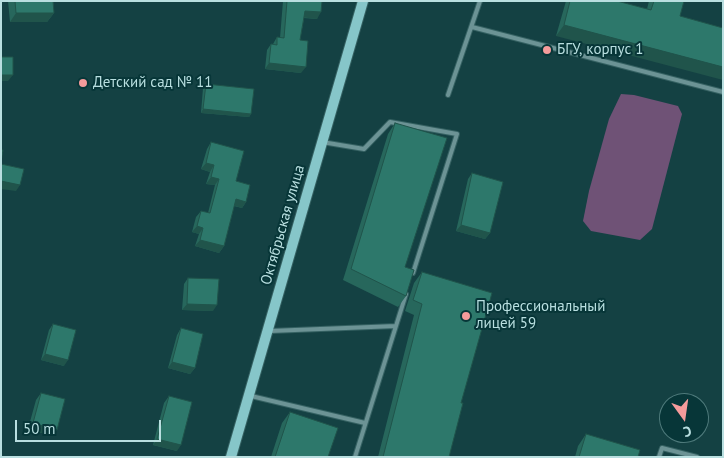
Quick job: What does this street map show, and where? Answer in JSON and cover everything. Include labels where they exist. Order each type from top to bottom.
[{"type":"street","name":"Октябрьская улица","points":[[231,457],[363,1]]},
{"type":"lane","points":[[448,95],[480,1]]},
{"type":"lane","points":[[472,27],[723,92]]},
{"type":"lane","points":[[322,142],[364,149],[390,122],[457,134],[410,280]]},
{"type":"lane","points":[[355,457],[408,290]]},
{"type":"lane","points":[[267,331],[396,326]]},
{"type":"lane","points":[[249,395],[365,423]]},
{"type":"lane","points":[[659,457],[662,448],[697,457]]},
{"type":"shaded area","points":[[621,94],[634,95],[678,106],[682,114],[652,229],[640,240],[591,231],[583,221],[589,191],[609,119]]},
{"type":"building","points":[[15,1],[53,1],[54,13],[16,13]]},
{"type":"building","points":[[287,1],[322,1],[321,12],[305,11],[300,40],[308,41],[306,67],[269,63],[271,44],[277,45],[277,37],[284,38]]},
{"type":"building","points":[[570,1],[617,1],[651,10],[654,1],[684,1],[680,16],[723,28],[723,67],[564,25]]},
{"type":"building","points":[[1,57],[13,57],[13,75],[1,75]]},
{"type":"building","points":[[206,84],[254,89],[251,114],[203,109]]},
{"type":"building","points":[[395,123],[447,138],[405,267],[414,270],[406,296],[351,269]]},
{"type":"building","points":[[211,142],[244,151],[236,181],[250,185],[246,202],[236,199],[224,246],[200,240],[203,228],[197,226],[201,211],[210,213],[219,179],[211,177],[214,165],[206,163]]},
{"type":"building","points":[[1,164],[24,169],[20,185],[1,181]]},
{"type":"building","points":[[472,173],[503,182],[490,233],[461,225]]},
{"type":"building","points":[[422,272],[492,293],[461,403],[463,403],[449,457],[383,457],[422,304],[413,300]]},
{"type":"building","points":[[188,278],[219,279],[217,305],[187,304]]},
{"type":"building","points":[[53,324],[76,330],[68,360],[45,354]]},
{"type":"building","points":[[181,328],[203,334],[195,368],[172,362]]},
{"type":"building","points":[[41,393],[65,399],[57,430],[33,423]]},
{"type":"building","points":[[169,396],[192,402],[181,445],[157,439]]},
{"type":"building","points":[[290,412],[338,428],[328,457],[275,457]]},
{"type":"building","points":[[586,434],[640,450],[638,457],[579,457]]},
{"type":"place","name":"БГУ, корпус 1","points":[[547,50]]},
{"type":"place","name":"Детский сад № 11","points":[[83,83]]},
{"type":"place","name":"Профессиональный лицей 59","points":[[466,316]]}]
